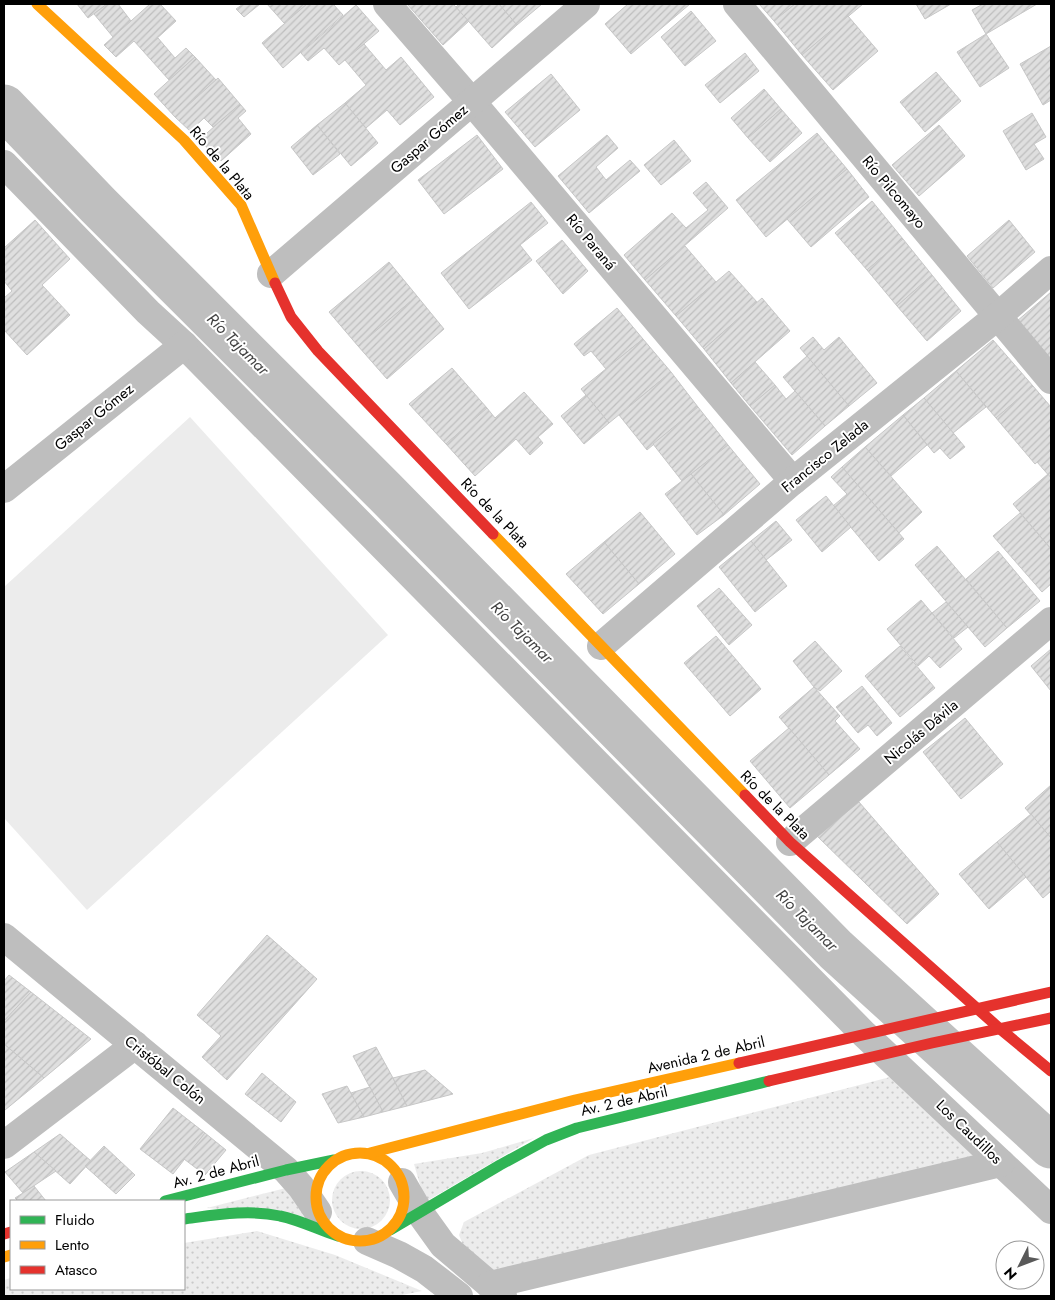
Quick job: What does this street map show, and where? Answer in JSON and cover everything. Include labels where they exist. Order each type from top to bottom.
[{"type":"main road","name":"Río de la Plata","points":[[37,4],[184,140],[241,205],[291,317],[318,351],[790,842],[999,1028]]},
{"type":"main road","name":"Avenida 2 de Abril","points":[[334,1160],[345,1154],[370,1153],[575,1100],[875,1040],[952,1014],[1051,992]]},
{"type":"main road","name":"Avenida 2 de Abril","points":[[875,1040],[969,1035],[1051,1018]]},
{"type":"main road","points":[[999,1028],[1051,1071]]},
{"type":"main road","name":"Av. 2 de Abril","points":[[367,1236],[420,1213],[546,1140],[577,1128],[875,1040]]},
{"type":"main road","points":[[334,1160],[324,1170],[317,1183],[315,1198],[318,1212],[324,1223],[333,1232],[367,1236],[398,1220],[403,1208],[405,1194],[402,1182],[395,1169],[383,1159],[370,1153]]},
{"type":"main road","name":"Av. 2 de Abril","points":[[169,1200],[286,1170],[334,1160]]},
{"type":"main road","points":[[185,1219],[256,1213],[279,1216],[367,1236]]},
{"type":"street","name":"Río Paraná","points":[[388,4],[793,481]]},
{"type":"street","name":"Gaspar Gómez","points":[[271,274],[586,4]]},
{"type":"street","name":"Río Pilcomayo","points":[[737,4],[1051,380]]},
{"type":"street","name":"Los Caudillos","points":[[4,164],[148,312],[184,345],[875,1040],[1051,1210]]},
{"type":"street","name":"Francisco Zelada","points":[[601,646],[793,481],[998,316],[1051,270]]},
{"type":"street","name":"Gaspar Gómez","points":[[4,489],[184,345]]},
{"type":"street","name":"Nicolás Dávila","points":[[790,842],[1051,622]]},
{"type":"street","name":"Cristóbal Colón","points":[[4,937],[286,1170],[302,1187],[318,1212]]},
{"type":"street","points":[[4,1145],[135,1045]]},
{"type":"street","points":[[402,1182],[420,1213],[443,1245],[496,1291],[1001,1163]]},
{"type":"street","points":[[367,1236],[424,1269],[448,1294]]},
{"type":"shaded area","points":[[190,417],[388,635],[87,910],[4,818],[4,587]]},
{"type":"shaded area","points":[[898,1075],[984,1160],[493,1277],[465,1250],[459,1235],[464,1222],[589,1155]]},
{"type":"shaded area","points":[[534,1138],[425,1202],[414,1164],[482,1153]]},
{"type":"shaded area","points":[[355,1171],[367,1171],[382,1179],[390,1194],[390,1206],[382,1221],[367,1229],[355,1229],[340,1221],[332,1206],[332,1194],[340,1179]]},
{"type":"shaded area","points":[[286,1188],[311,1218],[207,1208]]},
{"type":"shaded area","points":[[257,1231],[335,1255],[422,1291],[397,1296],[4,1296],[4,1280],[10,1278],[10,1290],[185,1290],[185,1243]]},
{"type":"building","points":[[77,4],[107,4],[88,18]]},
{"type":"building","points":[[107,4],[118,4],[131,21],[113,37],[94,14]]},
{"type":"building","points":[[150,4],[160,4],[176,21],[143,51],[134,41],[116,57],[104,45]]},
{"type":"building","points":[[243,4],[260,4],[244,17],[236,9]]},
{"type":"building","points":[[267,4],[307,4],[284,23]]},
{"type":"building","points":[[307,4],[333,4],[343,15],[283,68],[262,43]]},
{"type":"building","points":[[407,4],[453,4],[469,21],[443,45]]},
{"type":"building","points":[[459,4],[499,4],[517,25],[492,48],[456,7]]},
{"type":"building","points":[[499,4],[542,4],[517,25]]},
{"type":"building","points":[[628,4],[690,4],[631,54],[605,24]]},
{"type":"building","points":[[759,4],[795,4],[774,21]]},
{"type":"building","points":[[795,4],[863,4],[802,55],[774,21]]},
{"type":"building","points":[[916,4],[951,4],[925,19]]},
{"type":"building","points":[[983,4],[1037,4],[986,34],[972,10]]},
{"type":"building","points":[[356,5],[379,31],[339,65],[324,48],[308,61],[301,53]]},
{"type":"building","points":[[691,11],[716,41],[685,66],[661,37]]},
{"type":"building","points":[[848,16],[878,51],[833,90],[802,55]]},
{"type":"building","points":[[986,34],[1009,68],[980,87],[957,52]]},
{"type":"building","points":[[158,38],[175,58],[186,48],[195,57],[169,80],[143,51]]},
{"type":"building","points":[[364,44],[386,70],[401,57],[434,97],[400,125],[387,110],[366,128],[345,103],[366,85],[345,60]]},
{"type":"building","points":[[1051,46],[1051,100],[1043,105],[1020,64]]},
{"type":"building","points":[[745,53],[759,71],[720,103],[705,85]]},
{"type":"building","points":[[195,57],[216,80],[175,117],[154,94]]},
{"type":"building","points":[[936,72],[961,101],[925,132],[900,102]]},
{"type":"building","points":[[551,74],[580,110],[535,147],[505,112]]},
{"type":"building","points":[[218,78],[240,104],[213,127],[204,118],[190,131],[175,117]]},
{"type":"building","points":[[764,89],[781,109],[748,138],[731,118]]},
{"type":"building","points":[[345,103],[378,143],[351,166],[317,125]]},
{"type":"building","points":[[240,104],[246,111],[238,118],[251,134],[221,161],[199,140]]},
{"type":"building","points":[[781,109],[802,133],[770,162],[748,138]]},
{"type":"building","points":[[1032,113],[1046,137],[1034,144],[1044,159],[1026,170],[1003,131]]},
{"type":"building","points":[[317,125],[340,154],[313,175],[291,147]]},
{"type":"building","points":[[939,125],[965,156],[919,196],[892,165]]},
{"type":"building","points":[[817,133],[847,169],[766,237],[736,200]]},
{"type":"building","points":[[477,135],[503,169],[444,214],[418,180]]},
{"type":"building","points":[[607,135],[618,148],[596,167],[606,180],[630,160],[640,171],[589,213],[558,176]]},
{"type":"building","points":[[674,140],[691,161],[661,185],[644,165]]},
{"type":"building","points":[[847,169],[869,197],[811,247],[787,219]]},
{"type":"building","points":[[706,182],[728,208],[645,280],[624,255],[672,213],[686,228],[708,210],[693,193]]},
{"type":"building","points":[[872,201],[903,239],[867,270],[835,233]]},
{"type":"building","points":[[531,202],[548,223],[520,245],[532,260],[469,309],[441,273]]},
{"type":"building","points":[[35,220],[70,259],[42,285],[70,315],[27,355],[4,330],[4,298],[12,291],[4,281],[4,248]]},
{"type":"building","points":[[1009,220],[1035,252],[993,288],[967,256]]},
{"type":"building","points":[[903,239],[932,275],[897,306],[867,270]]},
{"type":"building","points":[[562,240],[588,271],[563,294],[536,261]]},
{"type":"building","points":[[685,246],[716,282],[676,316],[645,280]]},
{"type":"building","points":[[389,262],[417,296],[358,346],[329,312]]},
{"type":"building","points":[[729,271],[757,302],[704,349],[676,316]]},
{"type":"building","points":[[932,275],[961,311],[927,341],[897,306]]},
{"type":"building","points":[[1051,292],[1051,362],[1017,321]]},
{"type":"building","points":[[417,296],[444,329],[387,379],[358,346]]},
{"type":"building","points":[[762,298],[790,331],[731,383],[704,349]]},
{"type":"building","points":[[617,308],[643,339],[606,369],[591,351],[584,356],[574,344]]},
{"type":"building","points":[[813,337],[824,350],[839,337],[877,383],[849,406],[800,348]]},
{"type":"building","points":[[643,339],[671,372],[609,423],[581,389]]},
{"type":"building","points":[[993,340],[1033,386],[996,418],[956,371]]},
{"type":"building","points":[[807,356],[849,406],[825,426],[783,377]]},
{"type":"building","points":[[755,362],[775,385],[750,406],[731,383]]},
{"type":"building","points":[[452,368],[487,408],[446,444],[409,404]]},
{"type":"building","points":[[956,371],[986,407],[953,433],[924,398]]},
{"type":"building","points":[[671,372],[698,407],[647,450],[619,415]]},
{"type":"building","points":[[775,385],[786,399],[795,391],[825,426],[792,455],[750,406]]},
{"type":"building","points":[[1033,386],[1051,407],[1051,450],[1035,464],[996,418]]},
{"type":"building","points":[[524,392],[553,424],[538,437],[543,443],[530,455],[516,439],[475,476],[446,444],[487,408],[495,418]]},
{"type":"building","points":[[586,395],[609,423],[584,444],[561,416]]},
{"type":"building","points":[[924,398],[965,447],[950,459],[940,448],[934,453],[903,415]]},
{"type":"building","points":[[698,407],[728,445],[682,481],[653,444]]},
{"type":"building","points":[[903,415],[927,445],[891,476],[865,447]]},
{"type":"building","points":[[728,445],[760,484],[724,515],[691,474]]},
{"type":"building","points":[[865,447],[922,512],[899,533],[842,467]]},
{"type":"building","points":[[1051,450],[1051,478],[1037,462]]},
{"type":"building","points":[[842,467],[904,539],[879,561],[833,506],[847,494],[831,477]]},
{"type":"building","points":[[691,474],[724,515],[697,535],[665,494]]},
{"type":"building","points":[[1048,474],[1051,478],[1051,549],[1013,504]]},
{"type":"building","points":[[826,496],[851,527],[822,552],[796,520]]},
{"type":"building","points":[[640,512],[675,554],[639,584],[604,542]]},
{"type":"building","points":[[1020,513],[1051,549],[1051,584],[1042,592],[993,536]]},
{"type":"building","points":[[776,521],[792,540],[766,560],[751,541]]},
{"type":"building","points":[[751,541],[787,586],[755,612],[719,567]]},
{"type":"building","points":[[604,542],[639,584],[603,614],[566,574]]},
{"type":"building","points":[[937,546],[1007,628],[985,647],[915,565]]},
{"type":"building","points":[[998,551],[1040,601],[1007,628],[966,579]]},
{"type":"building","points":[[719,588],[752,625],[729,645],[697,606]]},
{"type":"building","points":[[921,600],[962,649],[940,668],[929,656],[918,666],[887,629]]},
{"type":"building","points":[[946,602],[968,627],[954,638],[932,613]]},
{"type":"building","points":[[716,636],[761,689],[730,716],[684,663]]},
{"type":"building","points":[[815,641],[842,671],[820,691],[814,687],[793,661]]},
{"type":"building","points":[[900,646],[935,688],[900,717],[865,676]]},
{"type":"building","points":[[1051,649],[1051,691],[1031,666]]},
{"type":"building","points":[[862,686],[892,723],[877,736],[868,725],[858,733],[836,707]]},
{"type":"building","points":[[814,687],[840,716],[835,721],[860,749],[829,775],[779,717]]},
{"type":"building","points":[[965,718],[1003,764],[961,799],[923,752]]},
{"type":"building","points":[[789,728],[829,775],[790,808],[750,761]]},
{"type":"building","points":[[1051,785],[1051,838],[1025,808]]},
{"type":"building","points":[[859,802],[939,894],[907,924],[817,836]]},
{"type":"building","points":[[1031,814],[1051,838],[1051,891],[1043,898],[997,842]]},
{"type":"building","points":[[997,842],[1026,877],[989,909],[959,874]]},
{"type":"building","points":[[267,935],[317,979],[227,1080],[202,1057],[221,1036],[197,1015]]},
{"type":"building","points":[[9,975],[31,992],[4,1021],[4,981]]},
{"type":"building","points":[[31,992],[91,1039],[44,1078],[4,1044],[4,1021]]},
{"type":"building","points":[[4,1044],[44,1078],[5,1110],[4,1108]]},
{"type":"building","points":[[376,1047],[407,1106],[383,1112],[353,1056]]},
{"type":"building","points":[[425,1070],[453,1094],[407,1106],[393,1078]]},
{"type":"building","points":[[262,1073],[296,1102],[281,1122],[245,1094]]},
{"type":"building","points":[[347,1086],[364,1117],[338,1123],[322,1094]]},
{"type":"building","points":[[370,1087],[383,1112],[364,1117],[351,1093]]},
{"type":"building","points":[[173,1108],[205,1133],[173,1174],[140,1149]]},
{"type":"building","points":[[205,1133],[226,1150],[205,1175],[184,1159]]},
{"type":"building","points":[[60,1134],[91,1161],[70,1184],[34,1152]]},
{"type":"building","points":[[104,1146],[135,1175],[116,1194],[85,1166]]},
{"type":"building","points":[[34,1152],[56,1171],[23,1193],[5,1172]]},
{"type":"building","points":[[34,1186],[45,1200],[17,1200],[15,1198]]},
{"type":"waterway","name":"Río Tajamar","points":[[4,107],[98,205],[383,490],[836,950],[1051,1146]]},
{"type":"traffic: fast","points":[[390,1230],[546,1140],[577,1128],[769,1081]]},
{"type":"traffic: fast","points":[[169,1200],[286,1170],[334,1160]]},
{"type":"traffic: fast","points":[[185,1219],[232,1213],[268,1214],[295,1220],[338,1236]]},
{"type":"traffic: slow","points":[[37,4],[184,140],[241,205],[275,283]]},
{"type":"traffic: slow","points":[[493,534],[745,795]]},
{"type":"traffic: slow","points":[[370,1153],[575,1100],[739,1063]]},
{"type":"traffic: slow","points":[[360,1153],[377,1156],[385,1160],[397,1172],[401,1180],[404,1197],[401,1214],[397,1222],[385,1234],[377,1238],[360,1241],[343,1238],[335,1234],[323,1222],[319,1214],[316,1197],[319,1180],[323,1172],[335,1160],[343,1156],[360,1153]]},
{"type":"traffic: slow","points":[[4,1257],[10,1255]]},
{"type":"traffic: jam","points":[[275,283],[291,317],[318,351],[493,534]]},
{"type":"traffic: jam","points":[[745,795],[790,842],[999,1028],[1051,1071]]},
{"type":"traffic: jam","points":[[739,1063],[1051,992]]},
{"type":"traffic: jam","points":[[769,1081],[932,1043],[1051,1018]]},
{"type":"traffic: jam","points":[[4,1234],[10,1232]]}]
